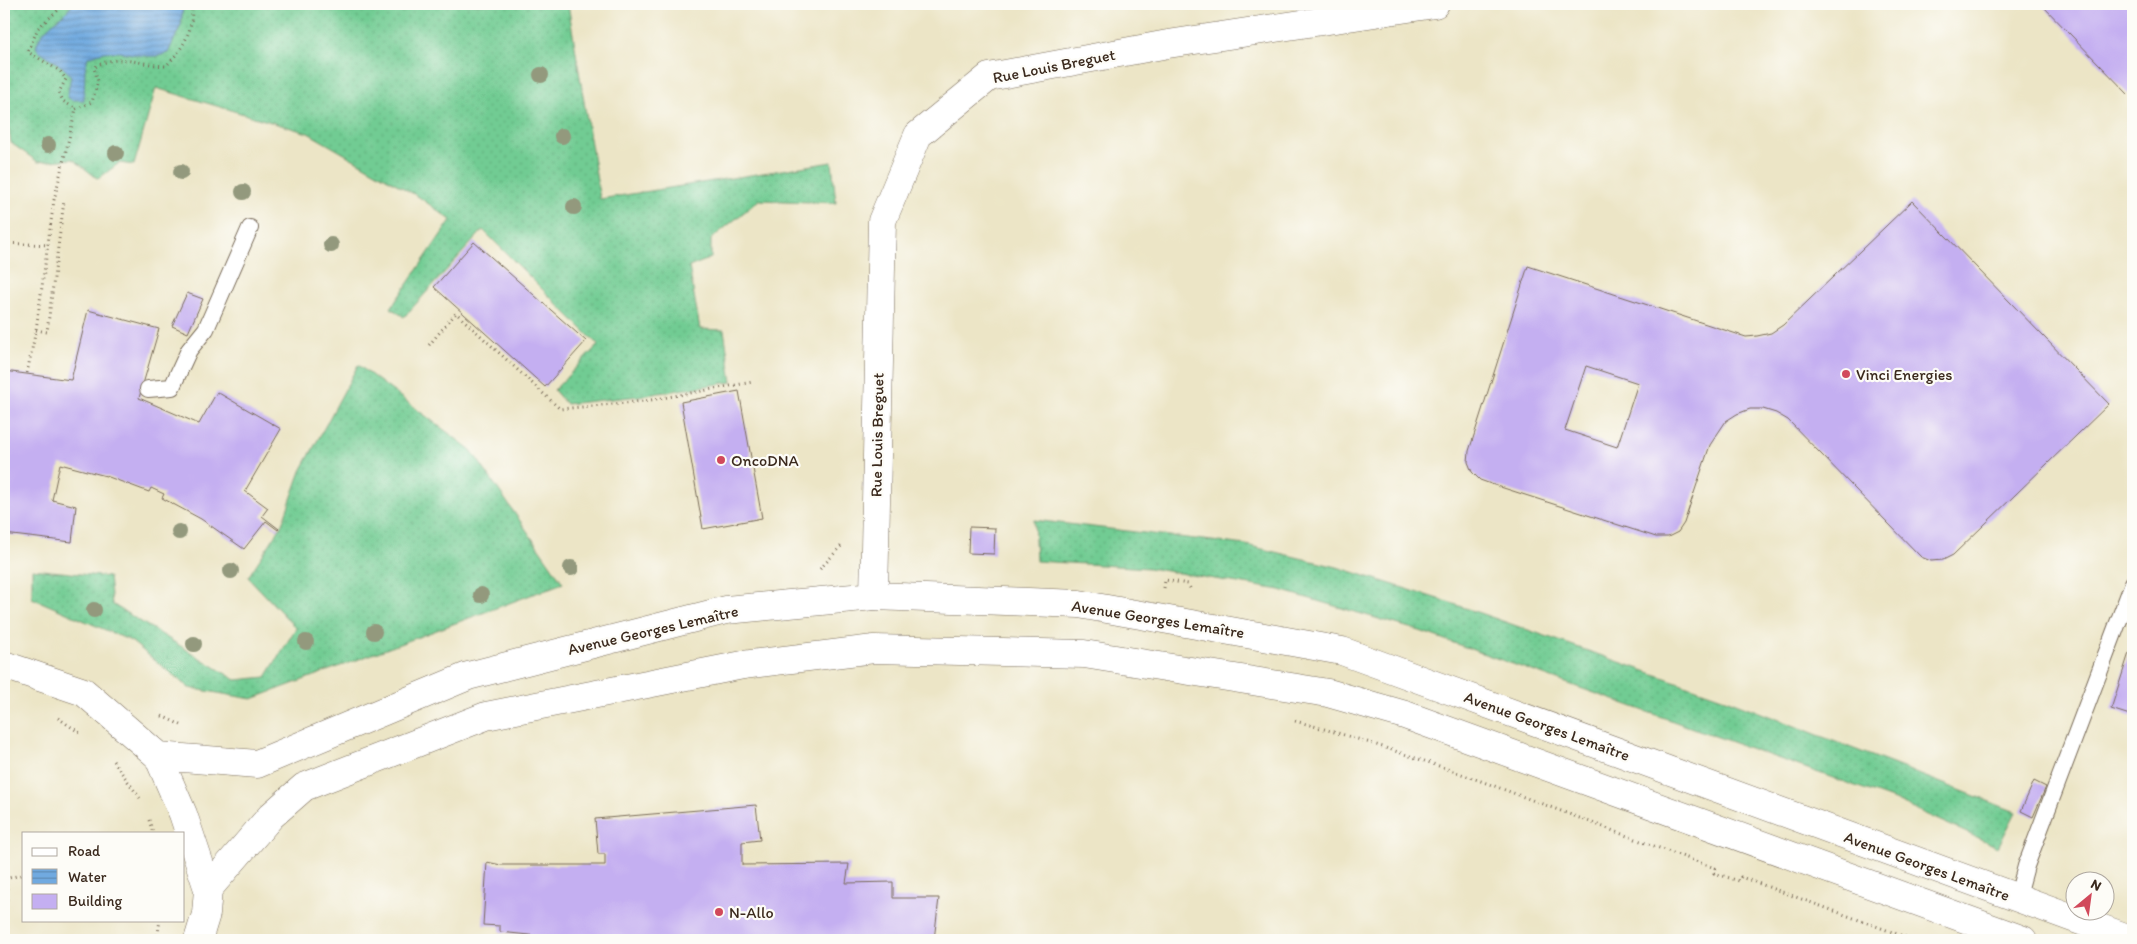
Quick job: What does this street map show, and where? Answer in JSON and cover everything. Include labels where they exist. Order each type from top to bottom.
[{"type":"street","name":"Rue Louis Breguet","points":[[874,596],[882,220],[918,136],[989,77],[1168,44],[1435,4]]},
{"type":"street","name":"Avenue Georges Lemaître","points":[[158,756],[257,764],[468,676],[726,610],[874,596],[1079,604],[1342,651],[2133,940]]},
{"type":"street","points":[[208,889],[271,816],[304,787],[486,716],[742,665],[874,649],[1084,654],[1328,693],[1406,715],[2023,940]]},
{"type":"street","points":[[4,665],[84,692],[158,756],[183,814],[208,889],[206,914],[198,940]]},
{"type":"lane","points":[[148,389],[172,386],[189,350],[206,329],[250,228]]},
{"type":"lane","points":[[2017,899],[2026,866],[2133,583]]},
{"type":"path","points":[[65,4],[38,28],[28,52],[60,71],[66,79],[59,92],[63,101],[76,109]]},
{"type":"path","points":[[76,109],[92,102],[98,81],[94,68],[101,62],[131,61],[166,66],[182,49],[193,14],[192,4]]},
{"type":"path","points":[[27,374],[36,330],[54,200],[76,109]]},
{"type":"path","points":[[36,330],[47,332],[64,201]]},
{"type":"path","points":[[4,243],[49,245]]},
{"type":"path","points":[[429,345],[456,312],[560,409],[644,401],[753,382]]},
{"type":"path","points":[[56,716],[88,738]]},
{"type":"path","points":[[1287,719],[1332,731],[1400,754],[1715,868],[1714,872],[1739,881],[1741,877],[1914,940]]},
{"type":"path","points":[[110,757],[144,803]]},
{"type":"path","points":[[149,818],[153,832]]},
{"type":"path","points":[[4,874],[8,887],[4,910]]},
{"type":"path","points":[[5,879],[22,875]]},
{"type":"path","points":[[157,940],[160,922]]},
{"type":"green space","points":[[4,4],[568,4],[600,199],[832,162],[836,203],[759,200],[711,239],[711,258],[689,267],[700,329],[724,330],[732,382],[639,396],[566,404],[554,390],[598,345],[483,230],[404,317],[391,308],[451,220],[419,197],[308,133],[156,88],[134,165],[119,163],[98,179],[73,159],[38,162],[11,143],[4,100]]},
{"type":"green space","points":[[358,365],[471,450],[563,583],[252,699],[189,688],[131,641],[32,598],[32,569],[109,577],[112,604],[236,680],[266,677],[296,628],[248,577],[281,527],[301,471]]},
{"type":"green space","points":[[1034,520],[1246,545],[1337,567],[1451,603],[1728,700],[2016,812],[1998,847],[1892,799],[1420,631],[1280,590],[1149,568],[1036,561]]},
{"type":"water","points":[[73,4],[180,4],[183,7],[181,25],[168,53],[144,56],[120,52],[104,52],[88,57],[85,69],[84,100],[72,100],[67,97],[71,76],[60,65],[36,48],[38,40],[46,29]]},
{"type":"building","points":[[2041,4],[2133,4],[2133,89],[2128,94]]},
{"type":"building","name":"Vinci Energies","points":[[1912,201],[2109,404],[1953,555],[1943,560],[1931,561],[1921,557],[1788,420],[1776,413],[1763,409],[1750,409],[1726,421],[1710,445],[1684,523],[1678,532],[1668,537],[1656,537],[1491,484],[1480,480],[1472,472],[1468,462],[1469,451],[1528,266],[1746,337],[1771,333],[1783,325]],"holes":[[[1586,366],[1638,383],[1617,447],[1565,430]]]},
{"type":"building","points":[[474,242],[586,341],[545,387],[434,287]]},
{"type":"building","points":[[4,259],[6,259],[5,314],[4,314]]},
{"type":"building","points":[[187,293],[203,299],[188,333],[172,326]]},
{"type":"building","points":[[88,310],[159,329],[139,398],[199,424],[217,392],[281,429],[245,491],[268,508],[262,516],[278,530],[266,521],[244,549],[201,519],[162,498],[164,494],[151,488],[149,492],[106,476],[60,464],[52,500],[76,506],[72,542],[4,534],[4,371],[71,380]]},
{"type":"building","name":"OncoDNA","points":[[739,391],[762,518],[703,529],[681,402]]},
{"type":"building","points":[[969,527],[995,528],[994,554],[968,553]]},
{"type":"building","points":[[2129,653],[2133,654],[2133,716],[2111,709]]},
{"type":"building","points":[[2034,781],[2046,787],[2033,817],[2021,811]]},
{"type":"building","name":"N-Allo","points":[[756,805],[760,840],[742,842],[742,865],[849,864],[846,883],[893,882],[893,898],[939,898],[934,940],[576,940],[500,932],[500,926],[483,925],[487,862],[501,865],[605,865],[605,854],[598,854],[595,819]]},
{"type":"place","name":"Vinci Energies","points":[[1846,374]]},
{"type":"place","name":"OncoDNA","points":[[721,460]]},
{"type":"place","name":"N-Allo","points":[[719,912]]}]
